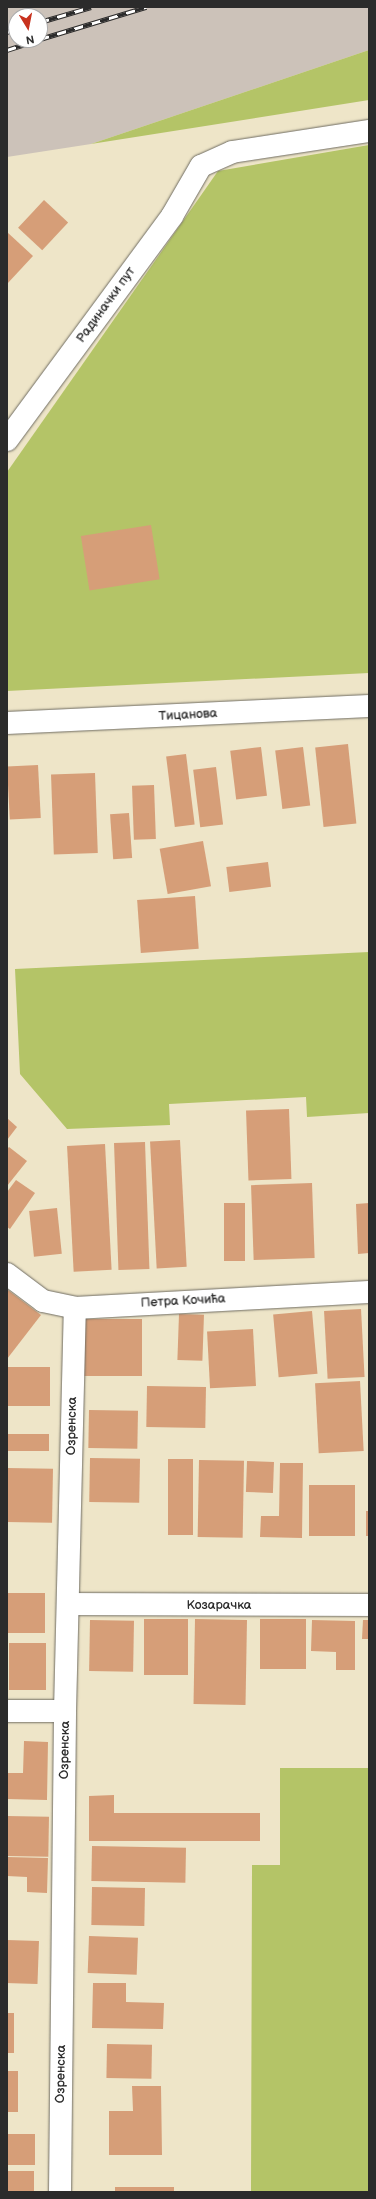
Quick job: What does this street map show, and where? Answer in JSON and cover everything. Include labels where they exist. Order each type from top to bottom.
[{"type":"street","name":"Радиначки пут","points":[[7,440],[172,216],[201,166],[232,152],[369,131]]},
{"type":"street","name":"Тицанова","points":[[7,723],[369,706]]},
{"type":"street","name":"Петра Кочића","points":[[7,1274],[43,1301],[75,1308],[369,1292]]},
{"type":"street","name":"Озренска","points":[[60,2192],[65,1711],[69,1604],[75,1308]]},
{"type":"street","name":"Козарачка","points":[[69,1604],[369,1605]]},
{"type":"street","points":[[7,1711],[65,1711]]},
{"type":"shaded area","points":[[7,7],[369,7],[369,50],[91,144],[7,157]]},
{"type":"green space","points":[[369,50],[369,100],[91,144]]},
{"type":"green space","points":[[369,145],[369,673],[7,691],[7,472],[218,171]]},
{"type":"green space","points":[[369,952],[369,1113],[307,1117],[306,1097],[169,1104],[170,1125],[67,1129],[20,1074],[15,969]]},
{"type":"green space","points":[[280,1768],[369,1768],[369,2192],[251,2192],[252,1865],[280,1865]]},
{"type":"building","points":[[44,200],[68,223],[42,250],[18,228]]},
{"type":"building","points":[[7,232],[33,256],[7,284]]},
{"type":"building","points":[[151,525],[160,579],[89,590],[81,536]]},
{"type":"building","points":[[348,744],[356,824],[324,827],[315,747]]},
{"type":"building","points":[[261,747],[267,796],[236,799],[230,751]]},
{"type":"building","points":[[303,747],[310,806],[282,809],[275,750]]},
{"type":"building","points":[[186,754],[195,824],[175,827],[166,756]]},
{"type":"building","points":[[38,765],[41,818],[10,820],[7,767]]},
{"type":"building","points":[[216,767],[223,825],[200,827],[193,770]]},
{"type":"building","points":[[95,773],[98,853],[54,854],[51,775]]},
{"type":"building","points":[[154,785],[156,839],[134,840],[132,786]]},
{"type":"building","points":[[129,813],[132,858],[113,859],[110,814]]},
{"type":"building","points":[[203,841],[211,886],[168,894],[160,849]]},
{"type":"building","points":[[268,862],[271,887],[229,892],[226,867]]},
{"type":"building","points":[[195,896],[199,949],[141,953],[137,900]]},
{"type":"building","points":[[289,1109],[291,1179],[248,1180],[246,1111]]},
{"type":"building","points":[[7,1118],[17,1127],[7,1140]]},
{"type":"building","points":[[180,1140],[187,1267],[157,1268],[150,1142]]},
{"type":"building","points":[[145,1142],[149,1269],[118,1270],[114,1143]]},
{"type":"building","points":[[105,1144],[112,1270],[74,1272],[67,1146]]},
{"type":"building","points":[[9,1147],[27,1161],[7,1186],[7,1149]]},
{"type":"building","points":[[16,1180],[35,1193],[10,1229],[7,1227],[7,1192]]},
{"type":"building","points":[[312,1183],[315,1258],[254,1260],[251,1185]]},
{"type":"building","points":[[224,1203],[245,1203],[245,1261],[224,1261]]},
{"type":"building","points":[[369,1203],[369,1253],[358,1254],[356,1204]]},
{"type":"building","points":[[57,1208],[62,1254],[34,1257],[29,1211]]},
{"type":"building","points":[[8,1290],[41,1315],[7,1359],[7,1292]]},
{"type":"building","points":[[361,1309],[365,1377],[328,1379],[324,1311]]},
{"type":"building","points":[[312,1311],[317,1374],[279,1377],[273,1314]]},
{"type":"building","points":[[179,1314],[204,1315],[202,1361],[177,1360]]},
{"type":"building","points":[[83,1319],[142,1319],[142,1376],[83,1376]]},
{"type":"building","points":[[253,1329],[256,1386],[210,1388],[207,1331]]},
{"type":"building","points":[[7,1367],[50,1367],[50,1406],[7,1406]]},
{"type":"building","points":[[360,1381],[364,1451],[319,1453],[315,1383]]},
{"type":"building","points":[[147,1386],[206,1387],[205,1428],[146,1427]]},
{"type":"building","points":[[89,1410],[138,1411],[137,1449],[88,1448]]},
{"type":"building","points":[[8,1434],[49,1434],[49,1451],[8,1451]]},
{"type":"building","points":[[90,1458],[140,1459],[139,1503],[89,1502]]},
{"type":"building","points":[[168,1459],[193,1459],[193,1535],[168,1535]]},
{"type":"building","points":[[199,1460],[244,1461],[243,1538],[198,1537]]},
{"type":"building","points":[[247,1461],[274,1462],[273,1493],[246,1492]]},
{"type":"building","points":[[280,1463],[303,1463],[302,1538],[260,1537],[261,1516],[279,1516]]},
{"type":"building","points":[[7,1468],[53,1469],[52,1523],[7,1522]]},
{"type":"building","points":[[309,1485],[355,1485],[355,1536],[309,1536]]},
{"type":"building","points":[[366,1511],[369,1511],[369,1536],[366,1536]]},
{"type":"building","points":[[7,1593],[45,1593],[45,1633],[7,1633]]},
{"type":"building","points":[[144,1619],[188,1619],[188,1675],[144,1675]]},
{"type":"building","points":[[195,1619],[247,1620],[246,1705],[194,1704]]},
{"type":"building","points":[[260,1619],[306,1619],[306,1669],[260,1669]]},
{"type":"building","points":[[90,1620],[134,1621],[133,1672],[89,1671]]},
{"type":"building","points":[[312,1620],[355,1621],[355,1670],[336,1670],[336,1652],[311,1651]]},
{"type":"building","points":[[363,1620],[369,1620],[369,1639],[362,1639]]},
{"type":"building","points":[[9,1643],[46,1643],[46,1690],[9,1690]]},
{"type":"building","points":[[24,1741],[48,1742],[47,1800],[7,1799],[7,1773],[23,1773]]},
{"type":"building","points":[[114,1795],[114,1813],[260,1813],[260,1841],[89,1841],[89,1796]]},
{"type":"building","points":[[7,1816],[49,1817],[48,1857],[7,1856]]},
{"type":"building","points":[[92,1846],[186,1848],[185,1883],[91,1881]]},
{"type":"building","points":[[7,1857],[48,1858],[47,1893],[27,1892],[27,1877],[7,1876]]},
{"type":"building","points":[[92,1887],[145,1888],[144,1926],[91,1925]]},
{"type":"building","points":[[89,1936],[138,1938],[137,1975],[88,1973]]},
{"type":"building","points":[[7,1940],[39,1941],[37,1984],[7,1983]]},
{"type":"building","points":[[93,1983],[126,1983],[126,2002],[164,2003],[163,2029],[92,2028]]},
{"type":"building","points":[[7,2013],[14,2013],[14,2053],[7,2053]]},
{"type":"building","points":[[107,2044],[152,2045],[151,2079],[106,2078]]},
{"type":"building","points":[[7,2071],[18,2071],[18,2112],[7,2112]]},
{"type":"building","points":[[132,2086],[161,2086],[162,2155],[109,2155],[109,2111],[133,2111]]},
{"type":"building","points":[[7,2134],[35,2134],[35,2165],[7,2165]]},
{"type":"building","points":[[7,2171],[34,2171],[34,2192],[7,2192]]},
{"type":"building","points":[[115,2187],[174,2187],[174,2192],[115,2192]]},
{"type":"railway","points":[[48,20],[91,7]]},
{"type":"railway","points":[[48,37],[146,7]]},
{"type":"railway","points":[[7,50],[13,48]]}]
